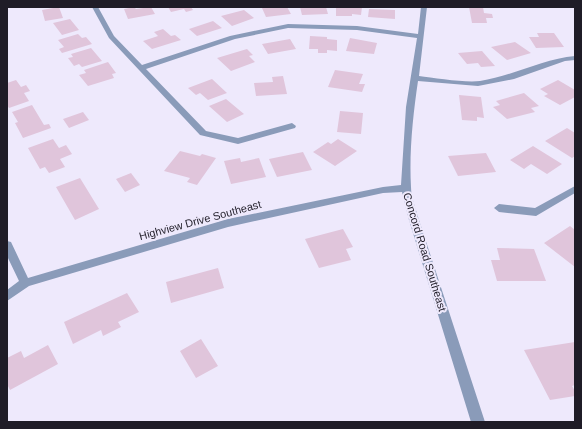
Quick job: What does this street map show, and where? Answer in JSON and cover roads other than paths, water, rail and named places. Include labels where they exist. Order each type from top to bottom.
[{"type":"street","points":[[95,7],[111,37],[203,133],[238,141],[292,126]]},
{"type":"street","name":"Concord Road Southeast","points":[[424,7],[407,139],[406,188],[416,228],[478,422]]},
{"type":"street","points":[[142,68],[201,47],[251,32],[289,26],[333,26],[394,31],[421,36]]},
{"type":"street","points":[[414,78],[478,84],[511,77],[564,59],[575,58]]},
{"type":"street","name":"Highview Drive Southeast","points":[[7,296],[25,283],[228,223],[383,190],[406,188]]},
{"type":"street","points":[[499,208],[536,212],[575,189]]},
{"type":"street","points":[[7,245],[25,283]]}]
